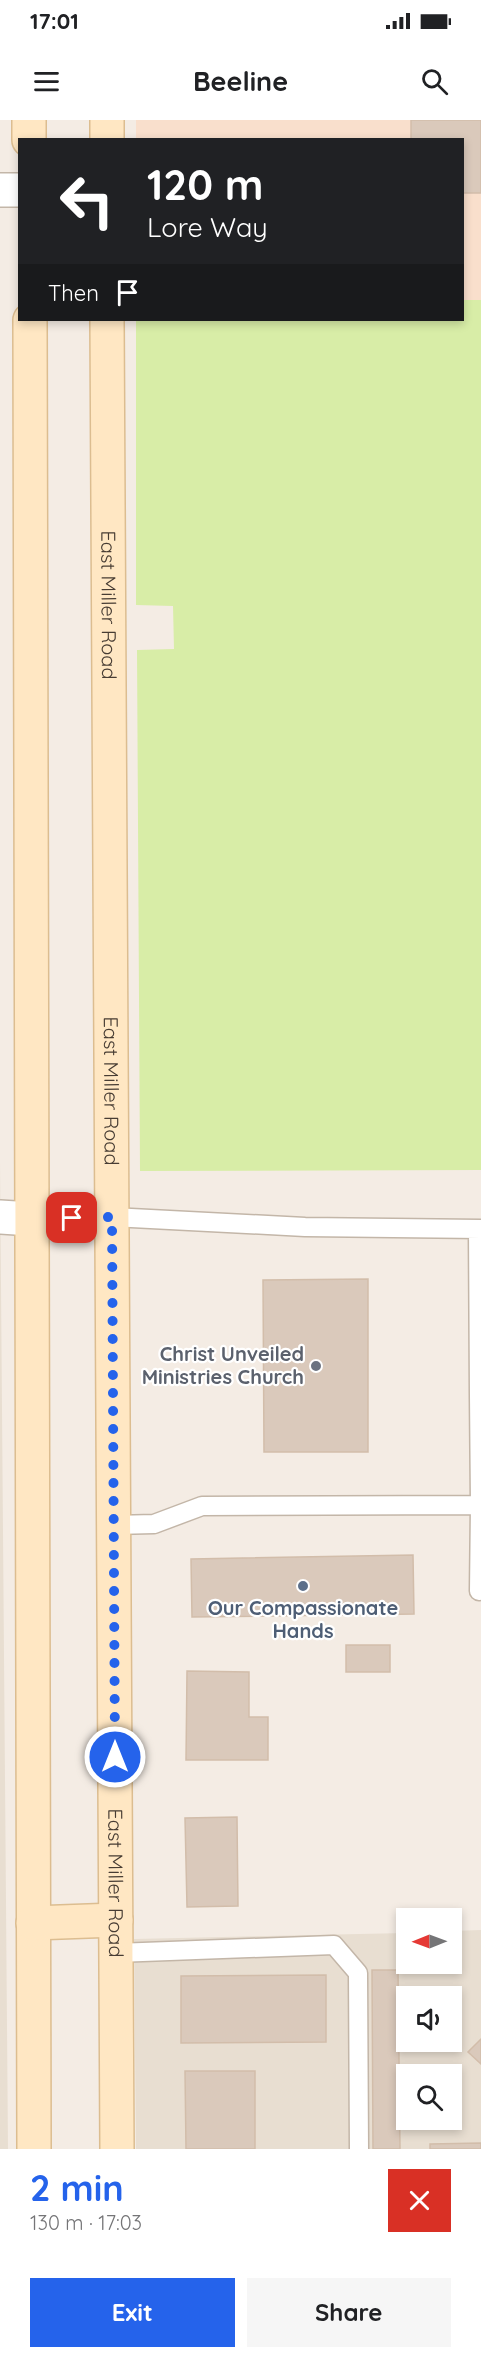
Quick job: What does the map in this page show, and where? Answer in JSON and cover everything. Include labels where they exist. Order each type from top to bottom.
[{"type":"main road","points":[[29,120],[29,138]]},
{"type":"main road","points":[[107,120],[107,138]]},
{"type":"main road","points":[[30,321],[15,1218],[33,1923],[34,2149]]},
{"type":"main road","name":"East Miller Road","points":[[107,321],[117,2149]]},
{"type":"main road","points":[[33,1923],[116,1920]]},
{"type":"street","points":[[0,190],[18,190]]},
{"type":"street","points":[[15,1218],[112,1217]]},
{"type":"lane","points":[[112,1217],[305,1227],[479,1229],[479,1591]]},
{"type":"lane","points":[[114,1525],[154,1524],[202,1506],[480,1505]]},
{"type":"lane","points":[[116,1953],[334,1945],[358,1973],[359,2149]]},
{"type":"shaded area","points":[[136,120],[481,120],[481,300],[464,300],[464,138],[136,138]]},
{"type":"shaded area","points":[[0,1161],[8,2149],[0,2149]]},
{"type":"shaded area","points":[[481,1930],[481,2149],[136,2149],[134,1939],[396,1933],[396,1974],[462,1974],[462,1931]]},
{"type":"green space","points":[[464,300],[481,300],[481,1170],[140,1171],[137,650],[174,649],[173,606],[136,605],[136,321],[464,321]]},
{"type":"building","points":[[411,120],[481,120],[481,193],[464,193],[464,138],[411,138]]},
{"type":"building","name":"Christ Unveiled Ministries Church","points":[[368,1279],[368,1452],[264,1452],[263,1280]]},
{"type":"building","name":"Our Compassionate Hands","points":[[413,1555],[414,1614],[192,1617],[191,1559]]},
{"type":"building","points":[[346,1645],[390,1645],[390,1672],[346,1672]]},
{"type":"building","points":[[187,1671],[249,1672],[249,1717],[268,1717],[268,1760],[186,1760]]},
{"type":"building","points":[[237,1817],[238,1906],[187,1907],[185,1818]]},
{"type":"building","points":[[372,1970],[396,1970],[398,1986],[396,1986],[396,2052],[399,2052],[399,2064],[396,2064],[396,2130],[400,2130],[400,2149],[373,2149]]},
{"type":"building","points":[[326,1975],[326,2042],[181,2043],[181,1976]]},
{"type":"building","points":[[481,2039],[481,2064],[468,2052]]},
{"type":"building","points":[[185,2071],[255,2071],[255,2149],[186,2149]]},
{"type":"building","points":[[481,2143],[481,2149],[430,2149],[430,2144]]},
{"type":"place","name":"Christ Unveiled Ministries Church","points":[[316,1366]]},
{"type":"place","name":"Our Compassionate Hands","points":[[303,1586]]},
{"type":"route","points":[[72,1218],[112,1217],[115,1757]]}]
